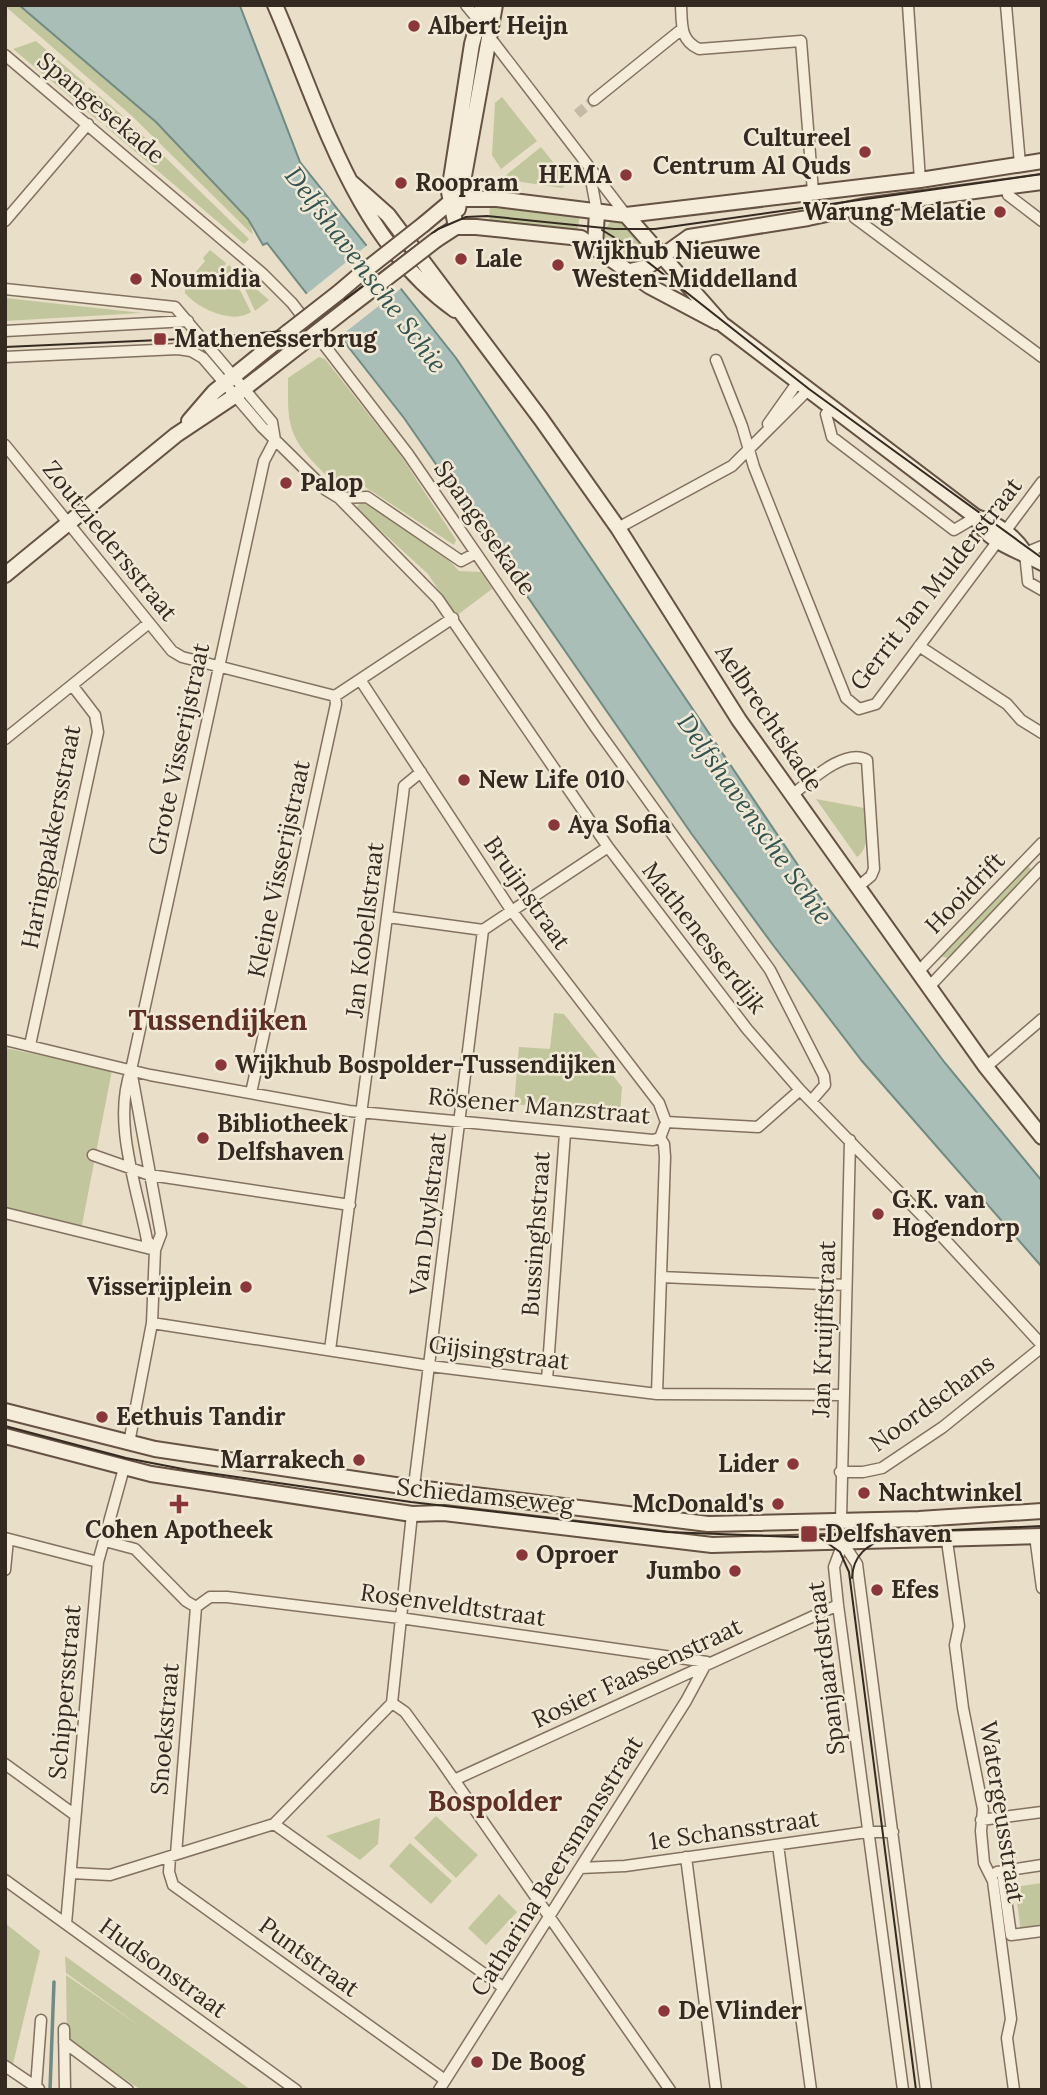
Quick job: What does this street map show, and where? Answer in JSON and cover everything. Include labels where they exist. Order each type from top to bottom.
[{"type":"street","name":"Aelbrechtskade","points":[[275,5],[334,153],[352,183],[388,215],[467,319],[618,528],[739,720],[986,1067],[1042,1137]]},
{"type":"street","points":[[466,5],[481,12],[489,36],[626,215],[722,324],[830,409],[976,517],[992,522],[1002,536],[1042,563]]},
{"type":"street","points":[[455,201],[495,5]]},
{"type":"street","points":[[681,5],[682,29],[687,44],[699,49],[801,41],[813,192]]},
{"type":"street","points":[[908,5],[920,180]]},
{"type":"street","points":[[1006,5],[1020,164]]},
{"type":"street","points":[[456,227],[455,201],[481,12]]},
{"type":"street","points":[[594,100],[682,29]]},
{"type":"street","name":"Spangesekade","points":[[5,55],[263,274],[292,303],[408,454],[770,970],[824,1076],[825,1085],[811,1100]]},
{"type":"street","points":[[5,221],[88,124]]},
{"type":"street","points":[[176,435],[231,380],[288,332],[455,201],[497,200],[626,215],[920,180],[1042,160]]},
{"type":"street","points":[[589,166],[597,212],[595,246]]},
{"type":"street","points":[[630,271],[646,268],[689,237],[808,218],[853,207],[1007,190],[1042,183]]},
{"type":"street","points":[[1007,190],[1042,221]]},
{"type":"street","points":[[853,207],[855,218],[1042,357]]},
{"type":"street","points":[[5,575],[176,435],[241,391],[456,227],[567,235],[595,246],[649,286],[722,324]]},
{"type":"street","name":"Mathenesserdijk","points":[[5,289],[175,307],[241,391],[275,440],[326,490],[339,498],[438,599],[608,847],[720,996],[800,1090],[1042,1346]]},
{"type":"street","points":[[5,331],[188,321]]},
{"type":"street","name":"Mathenesserdijk","points":[[5,357],[178,349],[191,351],[203,358],[231,380]]},
{"type":"street","points":[[716,360],[749,450]]},
{"type":"street","points":[[618,528],[732,466],[749,450],[802,387]]},
{"type":"street","points":[[830,409],[826,414],[832,437],[954,530],[976,517]]},
{"type":"street","name":"Grote Visserijstraat","points":[[155,1250],[147,1240],[132,1170],[124,1101],[264,461],[275,440]]},
{"type":"street","name":"Zoutziedersstraat","points":[[5,445],[172,652],[335,696]]},
{"type":"street","name":"Gerrit Jan Mulderstraat","points":[[749,450],[846,698],[863,710],[876,704],[1042,482]]},
{"type":"street","points":[[339,498],[367,497],[461,561],[476,553]]},
{"type":"street","points":[[1025,553],[1042,546]]},
{"type":"street","points":[[1025,553],[1028,582],[1042,590]]},
{"type":"street","points":[[335,696],[453,618]]},
{"type":"street","points":[[5,739],[149,623]]},
{"type":"street","points":[[919,646],[1007,704],[1021,720],[1042,733]]},
{"type":"street","name":"Bruijnstraat","points":[[361,681],[511,910],[659,1103],[666,1122]]},
{"type":"street","name":"Haringpakkersstraat","points":[[30,1045],[98,732],[95,715],[72,685]]},
{"type":"street","name":"Kleine Visserijstraat","points":[[251,1093],[336,704],[335,696]]},
{"type":"street","points":[[792,795],[845,759],[858,757],[867,760],[874,869],[871,876],[859,886]]},
{"type":"street","name":"Jan Kobellstraat","points":[[330,1350],[404,786],[421,772]]},
{"type":"street","name":"Hooidrift","points":[[918,972],[1042,843]]},
{"type":"street","points":[[388,917],[482,930],[608,847]]},
{"type":"street","points":[[1033,853],[1042,862]]},
{"type":"street","name":"Hooidrift","points":[[929,987],[1042,867]]},
{"type":"street","name":"Van Duylstraat","points":[[414,1486],[482,930]]},
{"type":"street","points":[[986,1067],[1042,1019]]},
{"type":"street","name":"Rösener Manzstraat","points":[[5,1040],[131,1070],[363,1111],[460,1123],[653,1140],[660,1138],[666,1122],[758,1127],[800,1090]]},
{"type":"street","name":"Grote Visserijstraat","points":[[129,1443],[152,1323],[155,1250],[161,1234],[131,1070]]},
{"type":"street","name":"Bussinghstraat","points":[[547,1380],[565,1133]]},
{"type":"street","points":[[657,1394],[665,1157],[664,1144],[660,1138]]},
{"type":"street","name":"Jan Kruijffstraat","points":[[841,1520],[840,1472],[850,1140]]},
{"type":"street","points":[[93,1155],[150,1175],[350,1205]]},
{"type":"street","points":[[5,1213],[155,1250]]},
{"type":"street","points":[[661,1278],[846,1285]]},
{"type":"street","name":"Gijsingstraat","points":[[152,1323],[430,1366],[657,1394],[843,1395]]},
{"type":"street","name":"Noordschans","points":[[840,1472],[863,1472],[882,1468],[943,1427],[1042,1346]]},
{"type":"street","name":"Schiedamseweg","points":[[5,1411],[129,1443],[414,1486],[708,1524],[919,1519],[1042,1511]]},
{"type":"street","name":"Schiedamseweg","points":[[5,1436],[124,1468],[412,1514],[444,1513],[702,1545],[947,1541],[1038,1536]]},
{"type":"street","points":[[124,1468],[129,1443]]},
{"type":"street","name":"Schippersstraat","points":[[66,1924],[97,1563],[124,1468]]},
{"type":"street","points":[[71,1873],[110,1875],[274,1824],[392,1703],[412,1514]]},
{"type":"street","points":[[841,1520],[843,1543]]},
{"type":"street","points":[[1038,1536],[1042,1588]]},
{"type":"street","points":[[5,1570],[6,1538],[97,1563]]},
{"type":"street","points":[[105,1541],[135,1549],[196,1608]]},
{"type":"street","name":"Watergeusstraat","points":[[947,1541],[959,1626],[955,1645],[970,1753],[977,1770],[984,1863],[993,1881],[1010,2020],[1007,2038],[1014,2090]]},
{"type":"street","name":"Spanjaardstraat","points":[[843,1543],[834,1567],[838,1605],[903,2090]]},
{"type":"street","name":"Spanjaardstraat","points":[[843,1543],[857,1564],[926,2090]]},
{"type":"street","name":"Rosenveldtstraat","points":[[196,1608],[210,1597],[227,1597],[400,1618],[707,1662]]},
{"type":"street","name":"Rosier Faassenstraat","points":[[454,1780],[707,1662],[838,1605]]},
{"type":"street","name":"Snoekstraat","points":[[173,1855],[196,1608]]},
{"type":"street","name":"Catharina Beersmansstraat","points":[[439,2090],[707,1662]]},
{"type":"street","points":[[392,1703],[405,1712],[454,1780],[670,2090]]},
{"type":"street","points":[[5,1764],[75,1815]]},
{"type":"street","points":[[981,1820],[1042,1812]]},
{"type":"street","points":[[274,1824],[504,1988]]},
{"type":"street","name":"1e Schansstraat","points":[[580,1868],[606,1868],[867,1832],[893,1832]]},
{"type":"street","points":[[778,1845],[811,2090]]},
{"type":"street","name":"Puntstraat","points":[[173,1855],[169,1872],[173,1885],[445,2080]]},
{"type":"street","points":[[686,1857],[716,2090]]},
{"type":"street","points":[[989,1873],[1042,1865]]},
{"type":"street","points":[[1002,1871],[1011,1935],[1042,1931]]},
{"type":"street","name":"Hudsonstraat","points":[[5,1880],[296,2090]]},
{"type":"street","points":[[38,2088],[40,2020]]},
{"type":"street","points":[[64,2029],[65,2090]]},
{"type":"street","points":[[64,2042],[128,2090]]},
{"type":"street","points":[[5,2066],[38,2088]]},
{"type":"green space","points":[[19,5],[156,122],[249,219],[253,235],[132,116],[5,6]]},
{"type":"green space","points":[[36,41],[85,83],[80,105],[13,49]]},
{"type":"green space","points":[[89,87],[123,116],[101,123],[84,109]]},
{"type":"green space","points":[[502,97],[537,141],[501,169],[492,155],[495,103]]},
{"type":"green space","points":[[127,120],[249,239],[244,244],[105,126]]},
{"type":"green space","points":[[541,147],[569,182],[562,188],[508,180],[505,176]]},
{"type":"green space","points":[[490,203],[580,213],[577,234],[489,223]]},
{"type":"green space","points":[[610,222],[625,222],[644,245],[645,260],[631,262],[613,253],[602,234]]},
{"type":"green space","points":[[210,250],[226,263],[220,274],[240,290],[251,312],[243,316],[225,316],[206,309],[185,293],[185,285],[205,261],[203,258]]},
{"type":"green space","points":[[229,265],[269,300],[255,311],[245,289],[224,271]]},
{"type":"green space","points":[[5,298],[142,313],[5,321]]},
{"type":"green space","points":[[319,357],[325,359],[399,453],[456,540],[454,545],[353,479],[337,484],[306,454],[291,425],[288,378]]},
{"type":"green space","points":[[362,501],[445,556],[459,571],[481,572],[492,589],[456,616],[428,574],[356,508]]},
{"type":"green space","points":[[816,799],[864,808],[866,841],[857,857]]},
{"type":"green space","points":[[1026,864],[1033,871],[950,959],[940,956]]},
{"type":"green space","points":[[554,1013],[564,1014],[622,1087],[620,1114],[514,1104],[519,1047],[550,1049]]},
{"type":"green space","points":[[5,1048],[112,1070],[81,1230],[5,1210]]},
{"type":"green space","points":[[436,1816],[478,1855],[456,1878],[414,1838]]},
{"type":"green space","points":[[380,1818],[378,1844],[360,1860],[326,1836]]},
{"type":"green space","points":[[410,1843],[452,1881],[431,1904],[389,1866]]},
{"type":"green space","points":[[1042,1883],[1042,1929],[1021,1932],[1015,1887]]},
{"type":"green space","points":[[499,1894],[517,1912],[486,1945],[468,1928]]},
{"type":"green space","points":[[5,1923],[40,1951],[12,2068],[5,2064]]},
{"type":"green space","points":[[65,1956],[251,2090],[141,2090],[67,2039],[66,1975],[144,2029],[66,1973]]},
{"type":"water","name":"Delfshavensche Schie","points":[[19,5],[240,6],[300,162],[456,358],[814,889],[945,1063],[1042,1181],[1042,1267],[862,1061],[773,945],[691,833],[404,418],[267,243],[263,245],[248,219],[156,122]]},
{"type":"pier","points":[[370,243],[404,286],[338,338],[304,296]]},
{"type":"waterway","points":[[50,2090],[54,1982]]},
{"type":"tunnel","points":[[577,114],[594,100]]},
{"type":"tram line","points":[[5,347],[204,338],[306,329],[438,229],[466,217],[487,216],[614,229],[655,229],[1042,174]]},
{"type":"tram line","points":[[602,230],[625,244],[809,389],[1042,558]]},
{"type":"tram line","points":[[5,1426],[126,1458],[188,1470],[411,1502],[667,1532],[796,1537],[1042,1526]]},
{"type":"tram line","points":[[816,1535],[840,1552],[849,1572],[916,2090]]},
{"type":"tram line","points":[[852,1578],[855,1563],[862,1552],[888,1537]]},
{"type":"place","name":"Albert Heijn","points":[[414,26]]},
{"type":"place","name":"Cultureel Centrum Al Quds","points":[[865,152]]},
{"type":"place","name":"HEMA","points":[[626,175]]},
{"type":"place","name":"Roopram","points":[[401,183]]},
{"type":"place","name":"Warung Melatie","points":[[1000,212]]},
{"type":"place","name":"Lale","points":[[461,259]]},
{"type":"place","name":"Wijkhub Nieuwe Westen-Middelland","points":[[558,265]]},
{"type":"place","name":"Noumidia","points":[[136,279]]},
{"type":"place","name":"Mathenesserbrug","points":[[160,339]]},
{"type":"place","name":"Palop","points":[[286,483]]},
{"type":"place","name":"New Life 010","points":[[464,780]]},
{"type":"place","name":"Aya Sofia","points":[[554,825]]},
{"type":"place","name":"Wijkhub Bospolder-Tussendijken","points":[[221,1065]]},
{"type":"place","name":"Bibliotheek Delfshaven","points":[[203,1138]]},
{"type":"place","name":"G.K. van Hogendorp","points":[[878,1214]]},
{"type":"place","name":"Visserijplein","points":[[246,1287]]},
{"type":"place","name":"Eethuis Tandir","points":[[102,1417]]},
{"type":"place","name":"Marrakech","points":[[359,1460]]},
{"type":"place","name":"Lider","points":[[793,1464]]},
{"type":"place","name":"Nachtwinkel","points":[[864,1493]]},
{"type":"place","name":"Cohen Apotheek","points":[[179,1504]]},
{"type":"place","name":"McDonald's","points":[[778,1504]]},
{"type":"place","name":"Delfshaven","points":[[809,1534]]},
{"type":"place","name":"Oproer","points":[[522,1555]]},
{"type":"place","name":"Jumbo","points":[[735,1571]]},
{"type":"place","name":"Efes","points":[[877,1590]]},
{"type":"place","name":"De Vlinder","points":[[664,2011]]},
{"type":"place","name":"De Boog","points":[[477,2062]]},
{"type":"district","name":"Tussendijken","points":[[218,1020]]},
{"type":"district","name":"Bospolder","points":[[495,1801]]}]
